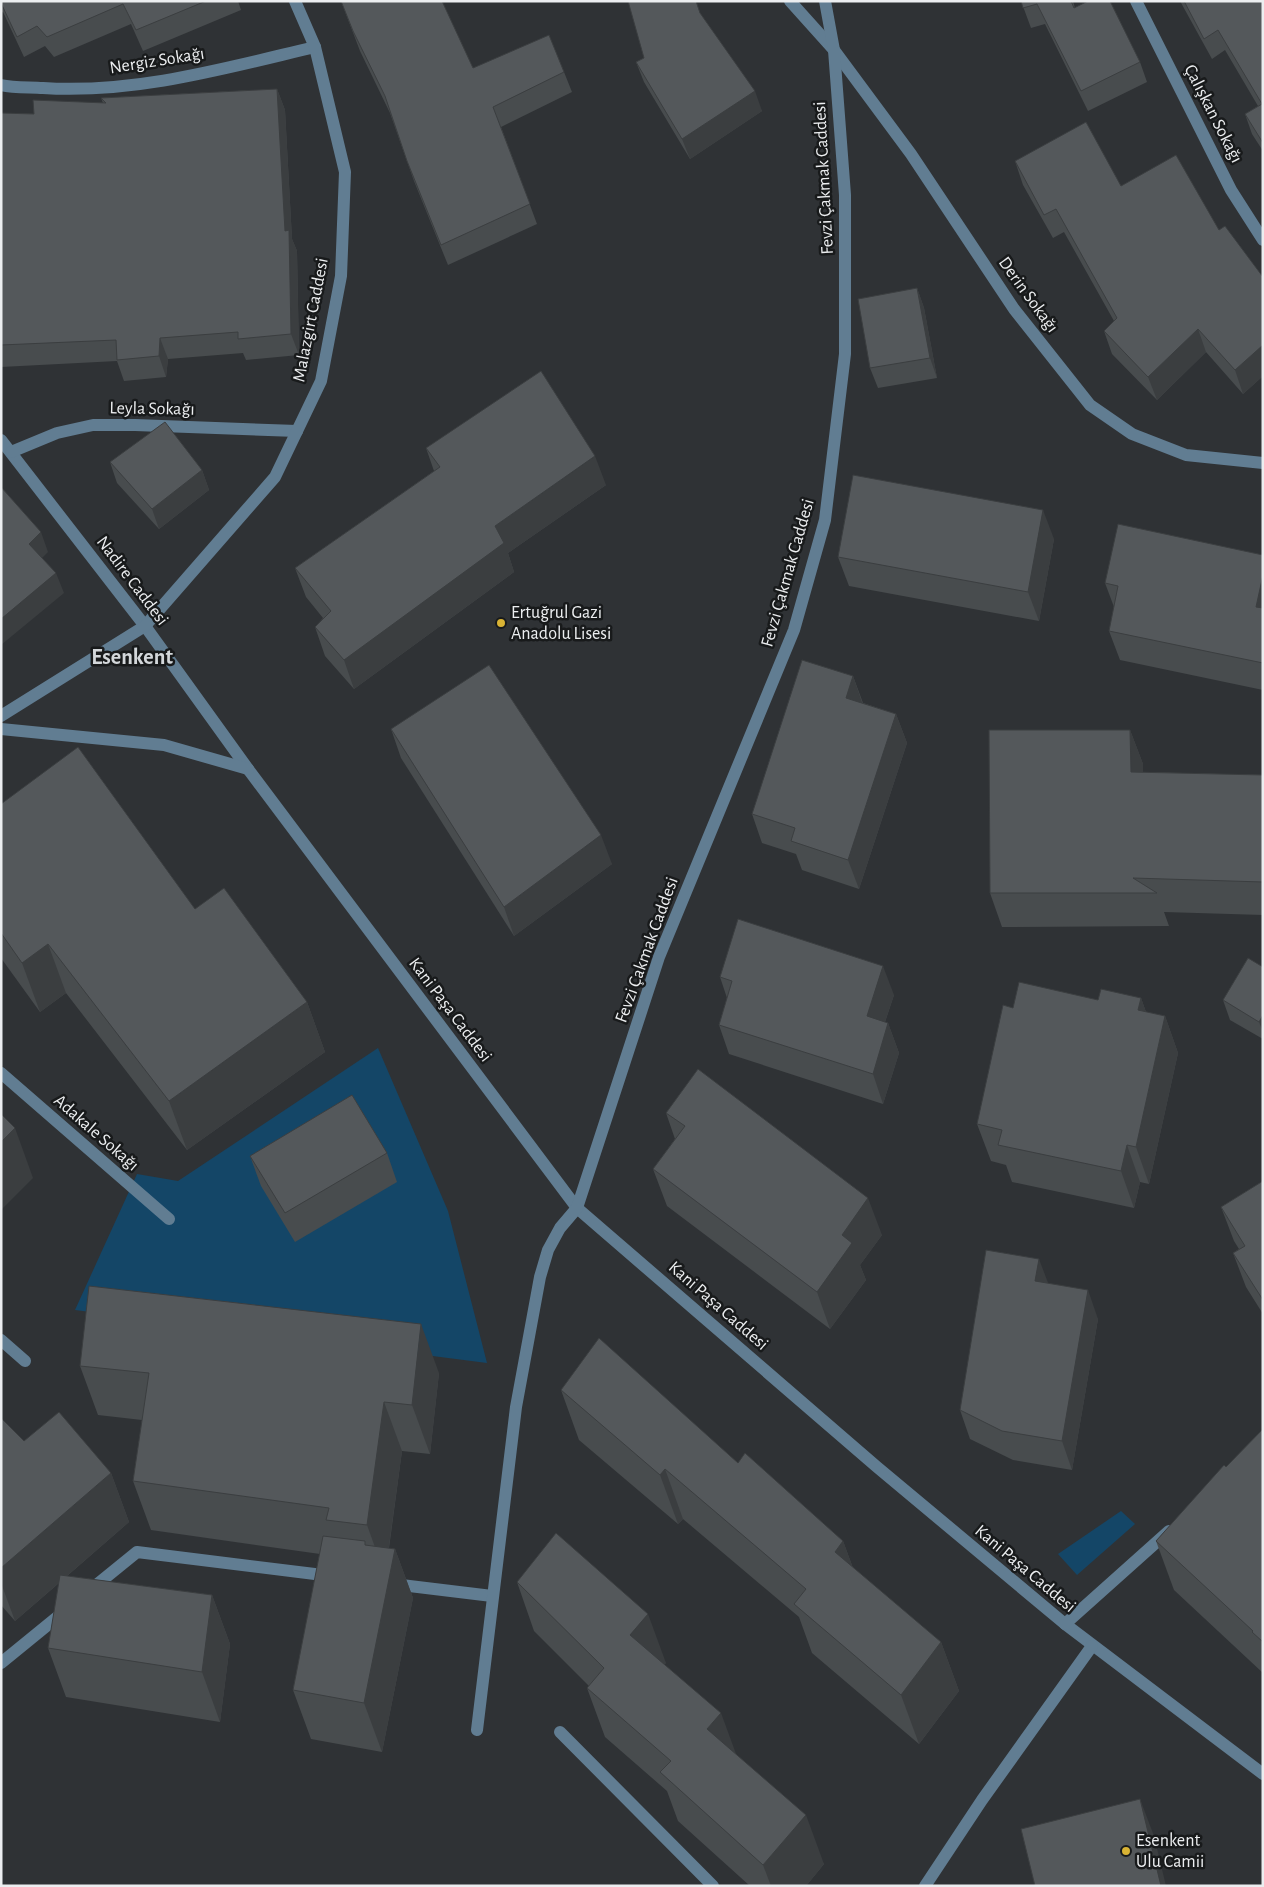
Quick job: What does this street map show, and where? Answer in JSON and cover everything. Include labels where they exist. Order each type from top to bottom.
[{"type":"street","name":"Malazgirt Caddesi","points":[[145,626],[275,477],[321,381],[341,276],[345,172],[315,47],[295,1]]},
{"type":"street","name":"Derin Sokağı","points":[[790,1],[834,50],[911,154],[1014,310],[1090,405],[1132,434],[1186,455],[1263,463]]},
{"type":"street","name":"Fevzi Çakmak Caddesi","points":[[477,1730],[516,1407],[540,1277],[548,1250],[556,1235],[577,1208],[659,957],[794,630],[825,520],[845,354],[845,195],[834,50],[825,1]]},
{"type":"street","name":"Çalışkan Sokağı","points":[[1136,1],[1231,190],[1263,240]]},
{"type":"street","name":"Nergiz Sokağı","points":[[1,85],[64,90],[129,86],[196,74],[315,47]]},
{"type":"street","name":"Leyla Sokağı","points":[[11,452],[57,433],[93,425],[297,431]]},
{"type":"street","name":"Nadire Caddesi","points":[[1,440],[145,626],[248,769]]},
{"type":"street","points":[[1,716],[145,626]]},
{"type":"street","points":[[1,729],[164,745],[248,769]]},
{"type":"street","name":"Kani Paşa Caddesi","points":[[248,769],[577,1208],[877,1467],[1065,1624],[1263,1774]]},
{"type":"street","name":"Adakale Sokağı","points":[[1,1074],[169,1219]]},
{"type":"street","points":[[1,1340],[25,1362]]},
{"type":"street","points":[[1065,1624],[1181,1520]]},
{"type":"street","points":[[1,1663],[137,1552],[344,1578]]},
{"type":"street","points":[[384,1583],[492,1596]]},
{"type":"street","points":[[926,1886],[982,1800],[1092,1646]]},
{"type":"street","points":[[560,1732],[714,1886]]},
{"type":"shaded area","points":[[378,1048],[448,1211],[487,1363],[75,1310],[137,1174],[178,1181]]},
{"type":"shaded area","points":[[1121,1511],[1135,1524],[1077,1575],[1058,1554]]},
{"type":"building","points":[[1,1],[206,1],[136,30],[123,4],[47,37],[37,26],[17,37]]},
{"type":"building","points":[[341,1],[442,1],[473,68],[549,35],[564,72],[493,107],[530,204],[441,245],[407,161],[385,96],[353,31]]},
{"type":"building","points":[[628,1],[696,1],[700,13],[755,91],[682,139],[636,62],[644,58]]},
{"type":"building","points":[[1021,1],[1071,1],[1074,8],[1088,1],[1110,1],[1140,62],[1081,91],[1037,4],[1023,8]]},
{"type":"building","points":[[1184,1],[1263,1],[1263,143],[1245,114],[1262,104],[1218,30],[1204,39]]},
{"type":"building","points":[[277,89],[285,231],[289,230],[291,334],[238,339],[238,332],[160,338],[159,356],[117,360],[116,340],[1,345],[1,113],[34,114],[33,100],[106,103],[101,98]]},
{"type":"building","points":[[1086,122],[1121,186],[1176,155],[1219,230],[1225,226],[1263,277],[1263,345],[1235,370],[1198,329],[1148,377],[1104,331],[1117,318],[1056,209],[1044,215],[1015,161]]},
{"type":"building","points":[[917,288],[930,358],[870,368],[858,299]]},
{"type":"building","points":[[541,371],[595,456],[495,526],[504,543],[344,660],[315,627],[331,611],[295,568],[440,467],[426,448]]},
{"type":"building","points":[[165,422],[202,470],[152,509],[110,462]]},
{"type":"building","points":[[853,475],[1043,510],[1028,592],[838,557]]},
{"type":"building","points":[[1,487],[41,532],[29,544],[56,573],[1,619]]},
{"type":"building","points":[[1118,524],[1263,555],[1263,575],[1256,607],[1263,608],[1263,663],[1109,631],[1118,586],[1105,583]]},
{"type":"building","points":[[802,660],[853,676],[846,698],[896,714],[848,860],[791,841],[795,828],[752,814]]},
{"type":"building","points":[[489,665],[601,835],[504,907],[391,729]]},
{"type":"building","points":[[989,730],[1130,730],[1131,772],[1263,775],[1263,882],[1133,878],[1157,893],[990,893]]},
{"type":"building","points":[[78,747],[195,909],[224,888],[307,1002],[169,1101],[48,944],[22,963],[1,933],[1,804]]},
{"type":"building","points":[[738,919],[883,966],[867,1016],[888,1023],[873,1074],[719,1025],[732,981],[720,977]]},
{"type":"building","points":[[1248,958],[1263,967],[1263,1015],[1259,1022],[1223,1000]]},
{"type":"building","points":[[1019,982],[1098,1000],[1101,989],[1141,998],[1138,1010],[1165,1016],[1136,1147],[1127,1145],[1121,1171],[998,1145],[1002,1130],[977,1124],[1003,1005],[1013,1008]]},
{"type":"building","points":[[698,1069],[868,1198],[842,1235],[852,1243],[817,1292],[653,1169],[685,1126],[666,1113]]},
{"type":"building","points":[[352,1095],[387,1153],[285,1213],[250,1156]]},
{"type":"building","points":[[1,1114],[15,1128],[1,1142]]},
{"type":"building","points":[[1263,1181],[1263,1300],[1233,1253],[1245,1246],[1221,1207]]},
{"type":"building","points":[[986,1250],[1039,1259],[1035,1281],[1088,1290],[1062,1441],[1002,1431],[960,1410]]},
{"type":"building","points":[[89,1286],[421,1324],[412,1405],[384,1402],[367,1525],[326,1520],[329,1508],[133,1481],[149,1373],[80,1366]]},
{"type":"building","points":[[599,1338],[738,1463],[745,1453],[843,1541],[835,1552],[941,1642],[901,1695],[794,1604],[806,1589],[665,1469],[660,1475],[561,1390]]},
{"type":"building","points":[[59,1412],[111,1473],[1,1568],[1,1418],[24,1441]]},
{"type":"building","points":[[1263,1429],[1263,1642],[1156,1541],[1224,1465],[1226,1467]]},
{"type":"building","points":[[556,1533],[648,1614],[630,1635],[721,1713],[707,1729],[806,1815],[763,1865],[660,1772],[671,1761],[587,1688],[604,1668],[517,1582]]},
{"type":"building","points":[[323,1536],[365,1541],[365,1545],[395,1549],[364,1703],[293,1690]]},
{"type":"building","points":[[60,1575],[212,1595],[202,1672],[48,1648]]},
{"type":"building","points":[[1140,1799],[1161,1886],[1035,1886],[1021,1829]]},
{"type":"place","name":"Ertuğrul Gazi Anadolu Lisesi","points":[[501,623]]},
{"type":"place","name":"Esenkent Ulu Camii","points":[[1126,1851]]},
{"type":"district","name":"Esenkent","points":[[132,657]]}]
